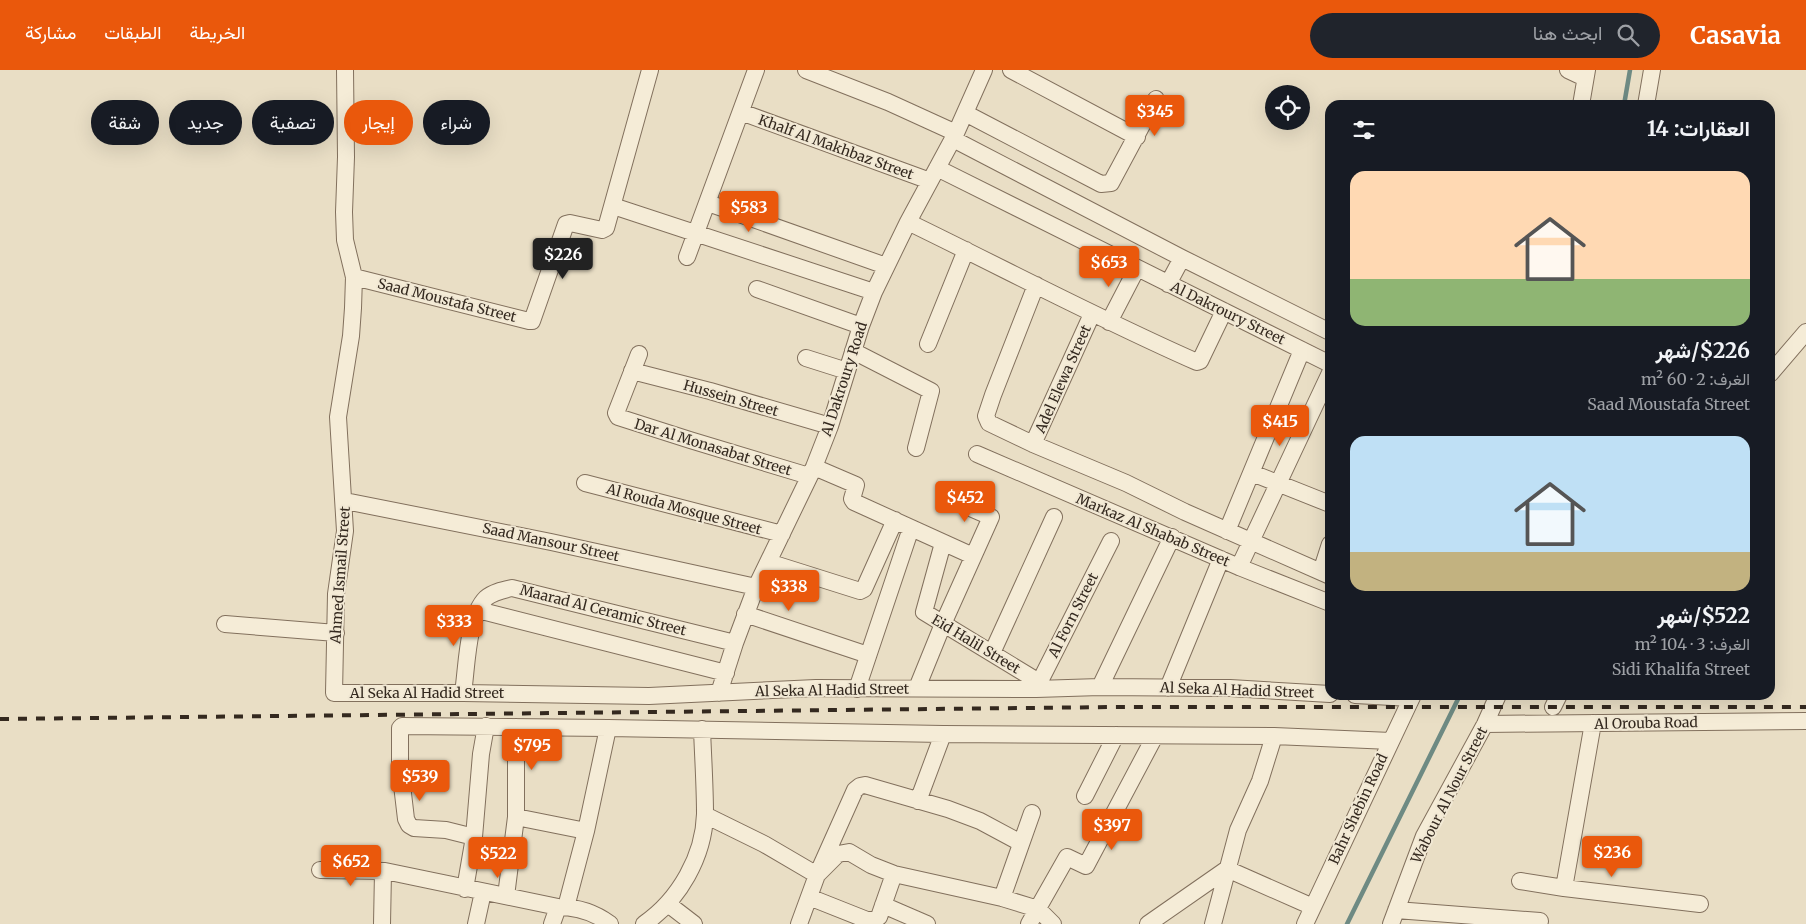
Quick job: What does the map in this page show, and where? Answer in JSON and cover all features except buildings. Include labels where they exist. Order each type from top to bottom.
[{"type":"street","name":"Ahmed Ismail Street","points":[[334,693],[336,594],[345,530],[345,501],[338,417],[351,336],[354,277],[346,240],[344,212],[346,157],[345,70]]},
{"type":"street","name":"Saad Moustafa Street","points":[[354,277],[532,321],[566,224],[570,223],[605,229],[650,70]]},
{"type":"street","points":[[687,257],[756,70]]},
{"type":"street","name":"Al Dakroury Road","points":[[719,693],[756,587],[812,472],[830,426],[861,326],[874,292],[908,222],[954,136],[984,70]]},
{"type":"street","points":[[1011,70],[1137,137]]},
{"type":"street","points":[[1568,70],[1586,74],[1582,100]]},
{"type":"street","points":[[1647,100],[1652,70]]},
{"type":"street","points":[[816,72],[888,102],[1182,258],[1325,330]]},
{"type":"street","points":[[965,113],[1102,184],[1111,183],[1156,99]]},
{"type":"street","name":"Khalf Al Makhbaz Street","points":[[741,112],[934,175]]},
{"type":"street","name":"Al Dakroury Street","points":[[934,175],[1137,268],[1325,362]]},
{"type":"street","points":[[708,203],[886,266]]},
{"type":"street","points":[[613,206],[697,232],[874,292]]},
{"type":"street","points":[[908,222],[1108,322],[1199,362],[1224,312]]},
{"type":"street","points":[[928,344],[966,250]]},
{"type":"street","points":[[1168,284],[1182,258]]},
{"type":"street","points":[[1108,322],[1137,268]]},
{"type":"street","points":[[1036,285],[986,416],[989,424],[1126,483],[1251,542],[1325,574]]},
{"type":"street","points":[[757,289],[861,326]]},
{"type":"street","name":"Adel Elewa Street","points":[[1033,444],[1092,314]]},
{"type":"street","points":[[1775,368],[1806,332]]},
{"type":"street","points":[[1227,531],[1302,350]]},
{"type":"street","points":[[853,351],[931,391],[916,448]]},
{"type":"street","points":[[632,371],[638,354]]},
{"type":"street","points":[[806,358],[848,371]]},
{"type":"street","name":"Dar Al Monasabat Street","points":[[632,371],[616,413],[618,417],[690,440],[812,472],[856,486],[853,501],[895,520]]},
{"type":"street","name":"Hussein Street","points":[[632,371],[710,391],[830,426]]},
{"type":"street","points":[[1239,567],[1325,384]]},
{"type":"street","name":"Markaz Al Shabab Street","points":[[977,454],[1239,567],[1325,601]]},
{"type":"street","points":[[1252,472],[1325,502]]},
{"type":"street","name":"Al Rouda Mosque Street","points":[[585,484],[782,534]]},
{"type":"street","points":[[917,688],[943,624],[991,517],[952,500]]},
{"type":"street","name":"Saad Mansour Street","points":[[345,501],[551,542],[756,587]]},
{"type":"street","points":[[992,653],[1054,516]]},
{"type":"street","points":[[768,562],[860,591],[864,589],[895,520],[973,556]]},
{"type":"street","points":[[857,689],[911,528]]},
{"type":"street","points":[[1100,687],[1172,537]]},
{"type":"street","name":"Al Forn Street","points":[[1038,685],[1111,542]]},
{"type":"street","name":"Eid Halil Street","points":[[943,543],[923,610],[992,653],[1038,685]]},
{"type":"street","points":[[1168,688],[1221,559]]},
{"type":"street","name":"Maarad Al Ceramic Street","points":[[478,610],[486,598],[498,591],[512,588],[735,643]]},
{"type":"street","points":[[463,693],[472,629],[478,610],[726,673]]},
{"type":"street","points":[[745,614],[868,655]]},
{"type":"street","points":[[225,624],[336,632]]},
{"type":"street","name":"Al Seka Al Hadid Street","points":[[334,693],[649,696],[816,688],[857,689],[1038,685],[1230,688],[1325,694]]},
{"type":"street","name":"Bahr Shebin Road","points":[[1305,924],[1410,700]]},
{"type":"street","name":"Wabour Al Nour Street","points":[[1394,917],[1424,836],[1485,724],[1496,700]]},
{"type":"street","name":"Al Orouba Road","points":[[1485,724],[1806,721]]},
{"type":"street","points":[[1564,888],[1593,723]]},
{"type":"street","points":[[474,837],[446,830],[414,828],[409,825],[406,819],[400,768],[400,728],[403,725],[943,734],[1274,736],[1390,741]]},
{"type":"street","points":[[466,889],[474,837],[480,754],[486,726]]},
{"type":"street","points":[[506,896],[516,816],[516,727]]},
{"type":"street","points":[[552,924],[562,907],[586,830],[608,728]]},
{"type":"street","points":[[644,924],[668,904],[688,874],[700,844],[705,816],[702,729]]},
{"type":"street","points":[[918,801],[943,734]]},
{"type":"street","points":[[1085,796],[1116,735]]},
{"type":"street","points":[[1029,924],[1067,857],[1086,866],[1155,736]]},
{"type":"street","points":[[1213,924],[1238,830],[1260,781],[1274,736]]},
{"type":"street","points":[[799,924],[855,790],[860,786],[865,785],[948,809],[980,821],[1020,843]]},
{"type":"street","points":[[1002,898],[1032,813]]},
{"type":"street","points":[[516,816],[586,830]]},
{"type":"street","points":[[705,816],[764,844],[818,875]]},
{"type":"street","points":[[818,875],[838,854],[843,852],[854,854],[871,865],[894,874],[1002,898],[1038,909],[1053,924]]},
{"type":"street","points":[[1227,869],[1313,907]]},
{"type":"street","points":[[1148,924],[1227,869]]},
{"type":"street","points":[[320,870],[385,871],[466,889],[587,911],[599,916],[610,924]]},
{"type":"street","points":[[382,872],[382,924]]},
{"type":"street","points":[[809,897],[853,919],[874,920],[879,917],[894,874]]},
{"type":"street","points":[[1520,881],[1700,904]]},
{"type":"street","points":[[476,924],[483,892]]},
{"type":"street","points":[[668,904],[694,924]]},
{"type":"street","points":[[883,905],[927,924]]},
{"type":"street","points":[[1394,917],[1540,921]]},
{"type":"waterway","points":[[1625,100],[1630,70]]},
{"type":"waterway","points":[[1347,924],[1458,700]]},
{"type":"railway","points":[[0,719],[1117,707],[1806,707]]}]
